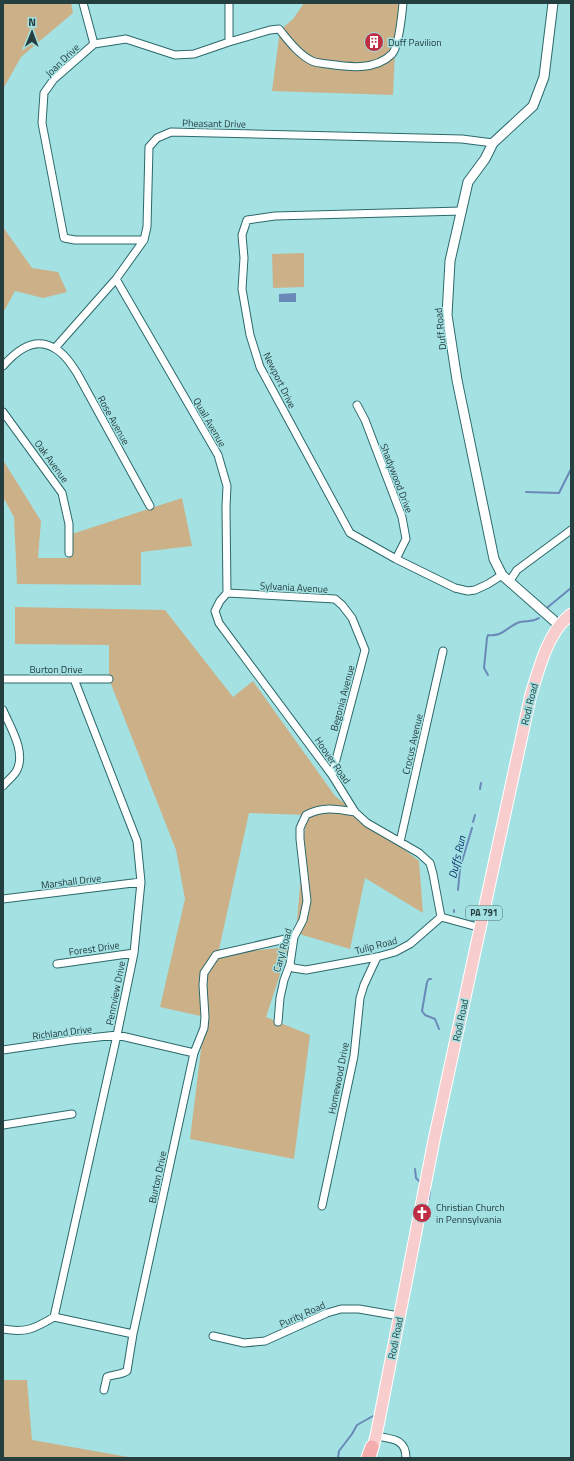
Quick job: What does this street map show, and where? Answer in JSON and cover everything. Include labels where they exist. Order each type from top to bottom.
[{"type":"main road","name":"Rodi Road","points":[[372,1451],[434,1140],[531,694],[540,665],[560,626],[571,614]]},
{"type":"street","points":[[83,3],[94,44]]},
{"type":"street","points":[[228,3],[229,42]]},
{"type":"street","name":"Joan Drive","points":[[144,240],[75,240],[64,238],[42,123],[44,94],[54,80],[94,44],[126,39],[175,55],[194,54],[229,42],[278,29],[298,51],[313,61],[342,66],[364,66],[382,61],[393,53],[399,34],[403,3]]},
{"type":"street","name":"Duff Road","points":[[553,3],[544,77],[533,107],[493,143],[485,159],[468,182],[450,261],[447,315],[457,380],[493,554],[498,568],[509,582],[560,626]]},
{"type":"street","name":"Pheasant Drive","points":[[55,348],[116,278],[144,240],[147,227],[150,147],[156,138],[171,132],[462,139],[493,143]]},
{"type":"street","name":"Newport Drive","points":[[462,211],[275,216],[247,220],[242,235],[244,258],[242,289],[250,335],[260,367],[350,532],[396,558],[451,586],[464,590],[471,591],[481,588],[502,575]]},
{"type":"street","name":"Quail Avenue","points":[[116,278],[218,455],[227,486],[227,593]]},
{"type":"street","points":[[3,366],[11,356],[26,346],[44,343],[55,348]]},
{"type":"street","name":"Rose Avenue","points":[[55,348],[65,357],[77,373],[150,506]]},
{"type":"street","name":"Shadywood Drive","points":[[357,405],[365,420],[402,517],[406,539],[396,558]]},
{"type":"street","name":"Oak Avenue","points":[[3,412],[62,493],[69,524],[69,553]]},
{"type":"street","points":[[509,582],[517,570],[571,530]]},
{"type":"street","name":"Hoover Road","points":[[227,593],[215,610],[219,623],[332,775],[355,812],[368,823],[419,853],[430,863],[441,917]]},
{"type":"street","name":"Sylvania Avenue","points":[[227,593],[335,599],[342,605],[352,618],[365,650]]},
{"type":"street","name":"Begonia Avenue","points":[[332,775],[365,650]]},
{"type":"street","name":"Crocus Avenue","points":[[400,842],[443,651]]},
{"type":"street","name":"Burton Drive","points":[[3,679],[109,679]]},
{"type":"street","name":"Pennview Drive","points":[[54,1317],[134,953],[141,882],[137,841],[74,679]]},
{"type":"street","points":[[3,710],[18,746],[19,753],[17,771],[3,786]]},
{"type":"street","name":"Caryl Road","points":[[278,1022],[281,992],[290,964],[294,937],[302,920],[307,902],[300,828],[306,815],[313,811],[330,808],[355,812]]},
{"type":"street","name":"Marshall Drive","points":[[3,899],[141,882]]},
{"type":"street","points":[[441,917],[480,928]]},
{"type":"street","name":"Tulip Road","points":[[290,964],[293,968],[306,970],[377,957],[395,952],[410,944],[441,917]]},
{"type":"street","name":"Burton Drive","points":[[104,1390],[106,1377],[112,1374],[123,1374],[128,1371],[133,1334],[194,1053],[204,1028],[204,973],[216,955],[294,937]]},
{"type":"street","name":"Forest Drive","points":[[57,964],[134,953]]},
{"type":"street","name":"Homewood Drive","points":[[322,1206],[354,1056],[360,998],[364,985],[377,957]]},
{"type":"street","name":"Richland Drive","points":[[3,1050],[117,1035],[194,1053]]},
{"type":"street","points":[[3,1125],[72,1114]]},
{"type":"street","name":"Purity Road","points":[[213,1336],[244,1343],[265,1341],[327,1313],[342,1309],[359,1309],[400,1316]]},
{"type":"street","points":[[3,1329],[17,1331],[35,1328],[54,1317],[133,1334]]},
{"type":"street","points":[[372,1451],[399,1442],[405,1448],[406,1458]]},
{"type":"shaded area","points":[[3,3],[71,3],[73,13],[21,57],[3,89]]},
{"type":"shaded area","points":[[304,3],[403,3],[395,51],[393,95],[272,91],[280,30],[293,19]]},
{"type":"shaded area","points":[[3,227],[32,268],[58,272],[67,292],[43,298],[15,291],[3,313]]},
{"type":"shaded area","points":[[304,253],[304,287],[273,288],[272,254]]},
{"type":"shaded area","points":[[3,460],[41,521],[38,558],[69,558],[69,535],[182,498],[192,546],[141,552],[141,585],[17,584],[14,517],[3,497]]},
{"type":"shaded area","points":[[15,607],[165,610],[233,697],[253,681],[335,796],[419,861],[423,913],[365,878],[350,949],[296,933],[306,815],[249,813],[218,954],[289,947],[266,1017],[310,1035],[294,1159],[190,1139],[205,1017],[160,1007],[185,899],[176,850],[109,679],[109,645],[15,644]]},
{"type":"shaded area","points":[[3,1380],[27,1380],[32,1440],[134,1458],[3,1458]]},
{"type":"water","points":[[296,293],[296,302],[279,302],[279,294]]},
{"type":"waterway","points":[[526,492],[559,493],[571,469]]},
{"type":"waterway","name":"Duffs Run","points":[[548,607],[571,588]]},
{"type":"waterway","name":"Duffs Run","points":[[488,675],[484,668],[488,635],[502,633],[520,622],[532,621],[539,618]]},
{"type":"waterway","name":"Duffs Run","points":[[480,789],[481,783]]},
{"type":"waterway","name":"Duffs Run","points":[[473,822],[475,815]]},
{"type":"waterway","name":"Duffs Run","points":[[458,890],[460,868],[472,828]]},
{"type":"waterway","name":"Duffs Run","points":[[431,979],[427,982],[422,1011],[425,1015],[435,1019],[439,1029]]},
{"type":"waterway","name":"Duffs Run","points":[[415,1169],[416,1178],[420,1182]]},
{"type":"waterway","name":"Duffs Run","points":[[429,1189],[429,1199]]},
{"type":"waterway","name":"Duffs Run","points":[[338,1458],[339,1451],[357,1425],[373,1416]]},
{"type":"place","name":"Duff Pavilion","points":[[374,42]]},
{"type":"place","name":"Christian Church in Pennsylvania","points":[[422,1213]]}]
